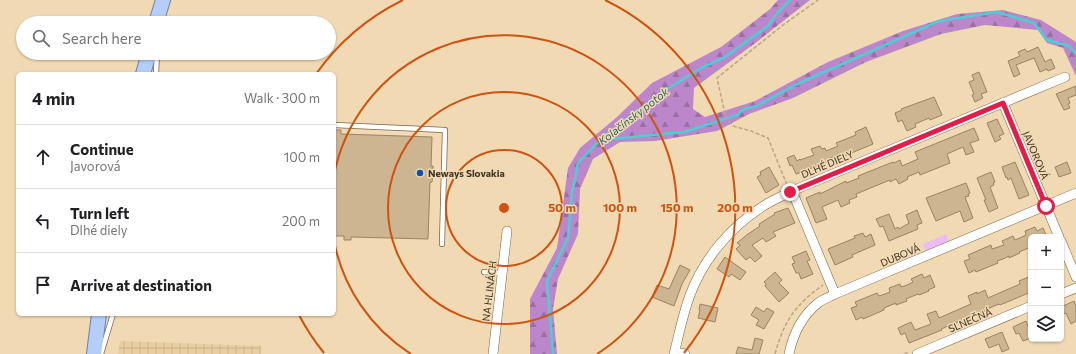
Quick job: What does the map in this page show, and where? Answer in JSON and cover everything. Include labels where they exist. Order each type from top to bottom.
[{"type":"main road","points":[[159,16],[163,0]]},
{"type":"main road","points":[[143,72],[146,60]]},
{"type":"main road","points":[[94,354],[99,316]]},
{"type":"street","name":"DLHÉ DIELY","points":[[675,353],[682,319],[694,285],[708,260],[728,235],[746,218],[765,205],[791,192],[1065,77]]},
{"type":"street","name":"JAVOROVÁ","points":[[1003,103],[1058,234]]},
{"type":"street","points":[[791,192],[835,294]]},
{"type":"street","name":"DUBOVÁ","points":[[789,354],[796,332],[804,317],[818,303],[835,294],[1076,193]]},
{"type":"street","name":"NA HLINÁCH","points":[[493,354],[507,231]]},
{"type":"street","points":[[1064,248],[1076,276]]},
{"type":"street","points":[[1064,293],[1076,288]]},
{"type":"street","name":"SLNEČNÁ","points":[[917,354],[1028,307]]},
{"type":"street","points":[[675,353],[685,354]]},
{"type":"lane","points":[[156,72],[157,60]]},
{"type":"lane","points":[[336,125],[445,130],[442,244]]},
{"type":"lane","points":[[484,272],[502,272]]},
{"type":"lane","points":[[101,354],[112,316]]},
{"type":"path","points":[[791,192],[768,138],[733,126],[727,118],[717,78],[766,38],[818,0]]},
{"type":"shaded area","points":[[947,234],[948,241],[925,250],[923,244]]},
{"type":"shaded area","points":[[120,341],[261,346],[261,354],[118,354]]},
{"type":"green space","points":[[778,0],[810,0],[758,41],[694,88],[693,109],[705,117],[755,101],[828,62],[903,31],[957,14],[1003,10],[1041,20],[1076,42],[1076,76],[1063,48],[1047,43],[1038,30],[985,25],[941,34],[866,62],[793,98],[749,114],[717,131],[655,141],[620,142],[593,159],[580,189],[578,234],[558,279],[553,309],[557,354],[530,354],[530,299],[557,248],[568,168],[580,148],[617,117],[652,83],[721,47],[770,9]]},
{"type":"building","points":[[1038,47],[1045,62],[1051,59],[1055,68],[1040,72],[1034,58],[1016,65],[1020,74],[1014,77],[1008,61],[1020,56],[1018,52],[1025,49],[1027,52]]},
{"type":"building","points":[[979,72],[987,92],[981,94],[983,98],[975,102],[972,95],[974,94],[969,82],[974,80],[972,75]]},
{"type":"building","points":[[1076,86],[1076,95],[1068,98],[1070,108],[1064,110],[1056,94]]},
{"type":"building","points":[[934,97],[942,115],[930,120],[929,118],[915,124],[916,127],[907,131],[902,120],[898,122],[895,113],[902,110],[901,109]]},
{"type":"building","points":[[997,119],[1004,134],[999,136],[1001,139],[995,142],[987,123]]},
{"type":"building","points":[[866,127],[873,144],[842,157],[841,154],[830,158],[830,161],[809,169],[810,171],[802,174],[802,172],[796,174],[792,165],[790,166],[787,158],[794,155],[797,161],[814,155],[811,149],[820,146],[822,149],[825,148],[826,151],[838,146],[836,143],[856,135],[855,132]]},
{"type":"building","points":[[974,128],[979,140],[970,143],[974,152],[966,155],[963,147],[947,154],[950,163],[920,175],[919,172],[907,177],[908,179],[899,184],[896,179],[890,182],[890,180],[856,194],[857,197],[849,200],[850,203],[841,207],[838,200],[822,207],[827,219],[816,223],[806,198],[820,192],[820,194],[846,181],[846,183],[859,178],[858,176],[893,162],[894,163],[900,160],[902,166],[918,159],[915,152]]},
{"type":"building","points":[[336,130],[341,130],[341,134],[432,137],[431,166],[433,166],[433,174],[432,182],[430,182],[428,239],[351,237],[351,240],[344,240],[344,236],[336,236]]},
{"type":"building","points":[[1015,162],[1029,195],[1019,199],[1011,178],[1008,180],[1007,177],[1006,178],[1002,167]]},
{"type":"building","points":[[1067,162],[1071,173],[1059,177],[1055,167]]},
{"type":"building","points":[[769,167],[779,185],[766,193],[757,177],[761,175],[760,172]]},
{"type":"building","points":[[991,172],[995,182],[993,183],[994,185],[990,187],[998,208],[989,212],[977,178]]},
{"type":"building","points":[[966,183],[970,193],[968,194],[969,196],[965,197],[973,218],[964,222],[960,211],[936,221],[926,198]]},
{"type":"building","points":[[788,208],[795,223],[773,232],[776,236],[766,242],[763,238],[752,245],[762,256],[755,262],[750,257],[746,260],[736,249],[740,245],[737,243],[760,226],[759,224],[775,214],[774,213]]},
{"type":"building","points":[[917,210],[922,223],[917,225],[918,229],[889,241],[883,226],[880,227],[876,219],[889,214],[895,229],[898,227],[899,229],[909,223],[906,215]]},
{"type":"building","points":[[1035,227],[1037,231],[1043,228],[1046,234],[1028,234],[1028,248],[1009,258],[1009,256],[997,261],[998,263],[976,272],[975,270],[969,273],[964,261],[970,259],[968,255],[991,245],[992,249],[1004,245],[1002,241],[1013,236],[1015,240],[1026,235],[1025,231]]},
{"type":"building","points":[[863,233],[865,237],[871,234],[875,245],[852,255],[853,257],[835,265],[828,249],[855,238],[854,236]]},
{"type":"building","points":[[806,251],[810,260],[807,261],[813,274],[801,279],[799,273],[796,273],[792,264],[795,263],[792,257]]},
{"type":"building","points":[[725,257],[746,272],[740,280],[731,274],[729,277],[717,269]]},
{"type":"building","points":[[680,265],[690,270],[682,284],[674,306],[652,297],[657,285],[669,289]]},
{"type":"building","points":[[775,272],[782,280],[779,283],[789,293],[779,302],[765,286],[766,284],[764,282]]},
{"type":"building","points":[[922,274],[924,278],[930,275],[935,287],[928,290],[929,291],[906,299],[907,301],[896,305],[896,303],[863,319],[862,317],[856,320],[851,308],[857,306],[855,302],[877,293],[879,296],[890,292],[889,288],[900,284],[901,287],[907,285],[913,282],[911,279]]},
{"type":"building","points":[[1028,277],[1028,293],[1000,305],[999,304],[909,343],[905,333],[901,335],[898,328],[911,322],[915,330],[931,324],[927,314],[936,311],[939,318],[971,304],[968,296],[985,290],[988,298],[1020,284],[1019,281]]},
{"type":"building","points":[[1074,301],[1076,306],[1076,321],[1071,324],[1066,313],[1064,314],[1064,306]]},
{"type":"building","points":[[700,304],[718,308],[715,322],[698,318]]},
{"type":"building","points":[[756,307],[764,312],[767,308],[774,312],[764,329],[756,325],[759,320],[751,315]]},
{"type":"building","points":[[1026,321],[1028,326],[1028,339],[1023,341],[1019,333],[1016,334],[1013,327]]},
{"type":"building","points":[[1002,332],[1009,349],[1002,352],[999,344],[989,348],[985,339]]},
{"type":"building","points":[[755,338],[763,340],[759,354],[736,354],[738,347],[752,350]]},
{"type":"waterway","name":"Kolačínsky potok","points":[[553,354],[547,281],[568,238],[572,193],[578,163],[600,140],[659,94],[701,68],[725,57],[768,26],[778,12],[790,0]]},
{"type":"waterway","points":[[600,140],[684,132],[737,115],[744,109],[757,106],[795,85],[939,21],[997,12],[1034,23],[1047,40],[1069,46],[1076,54]]},
{"type":"place","name":"Neways Slovakia","points":[[420,173]]},
{"type":"route","points":[[790,192],[1003,103],[1046,206]]}]
